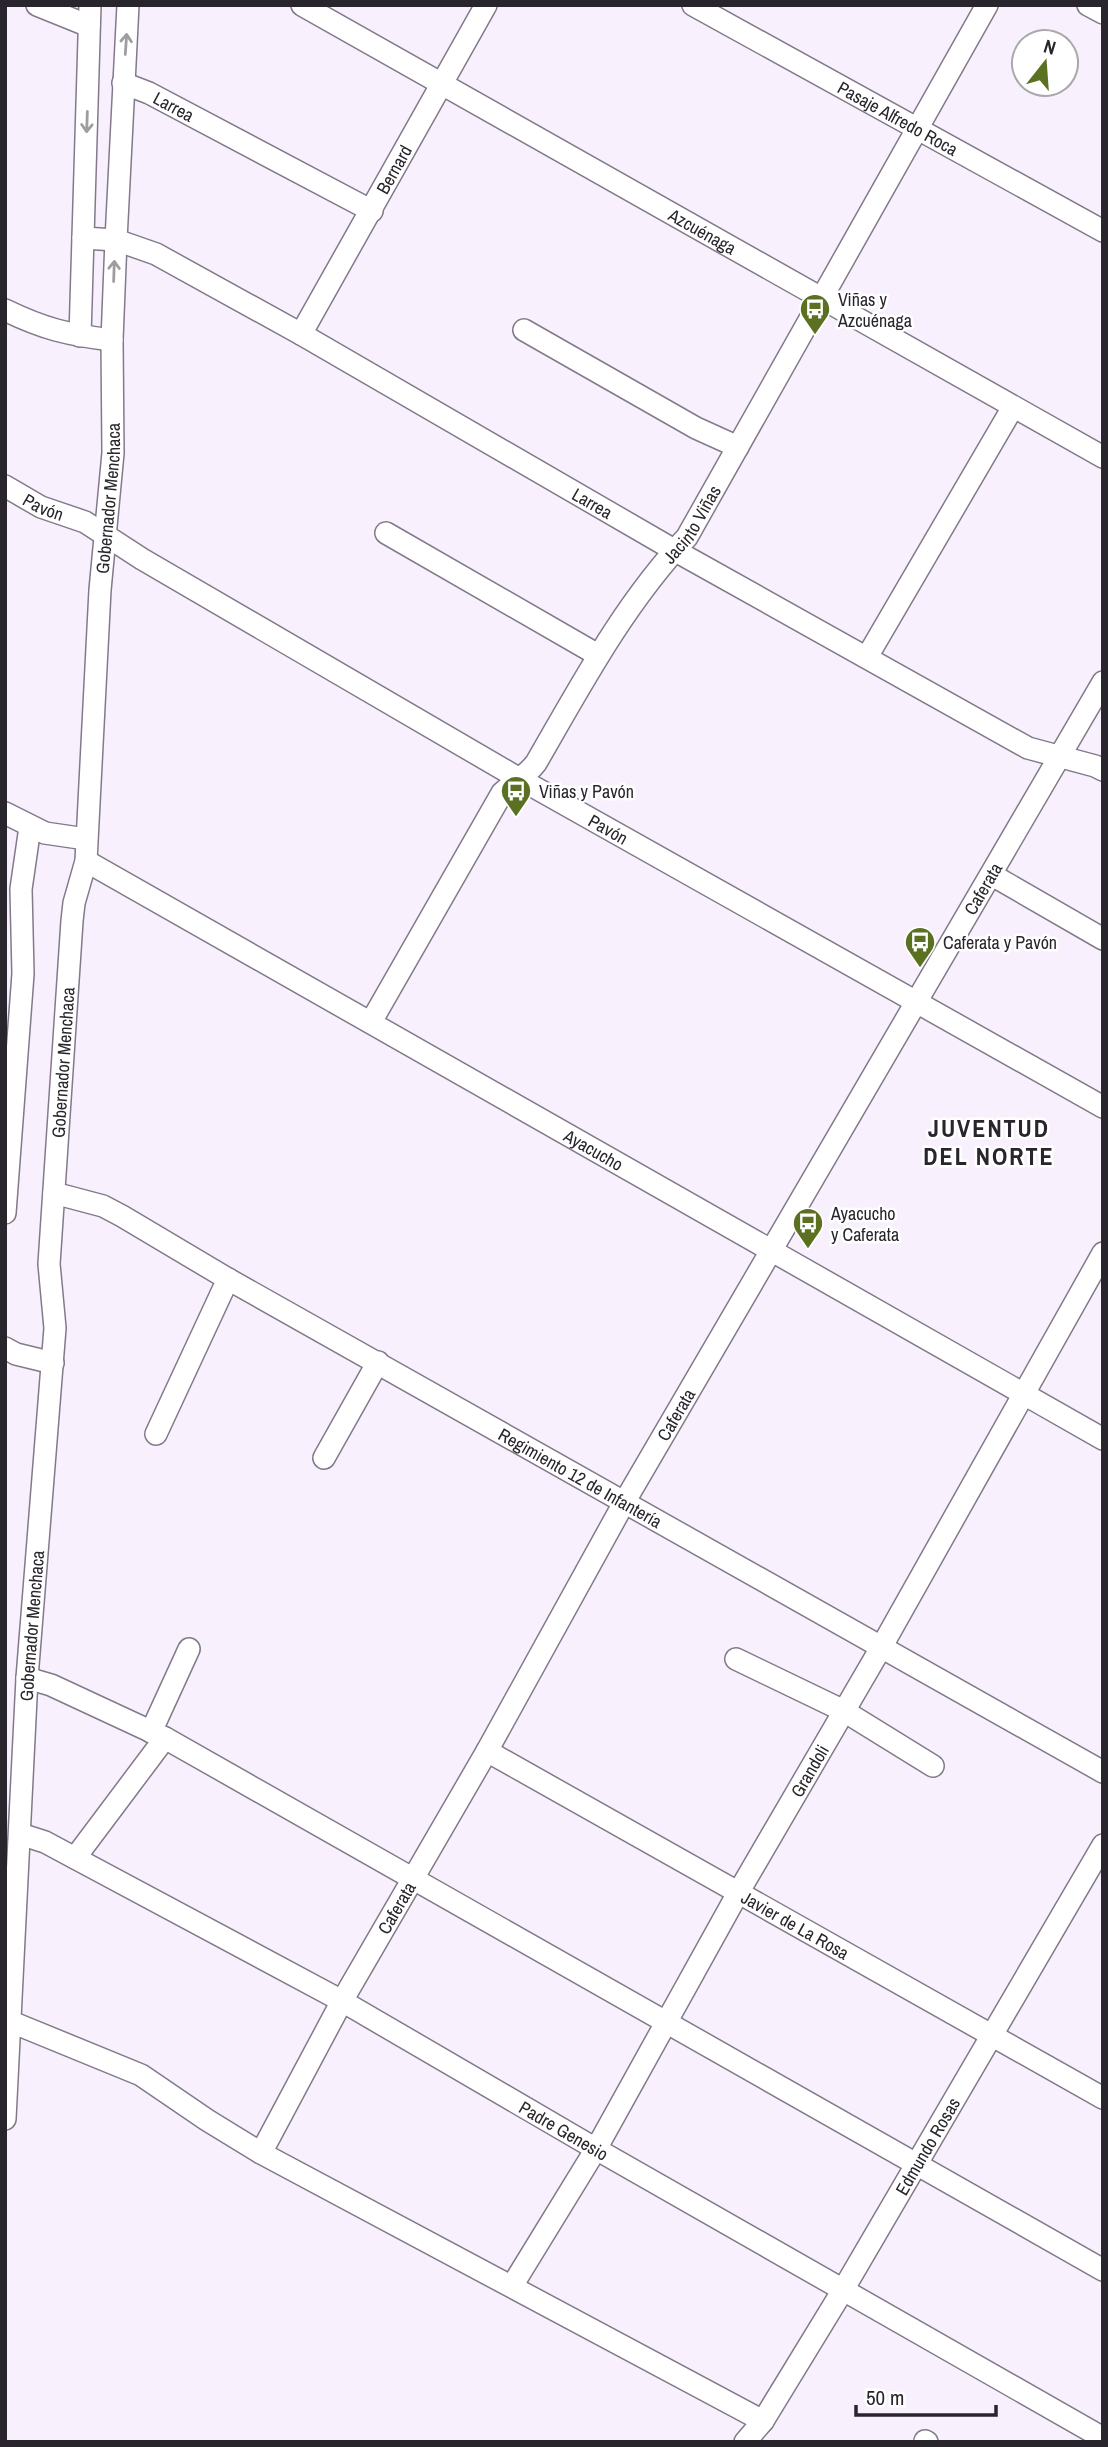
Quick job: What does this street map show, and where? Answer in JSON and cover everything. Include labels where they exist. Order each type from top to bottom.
[{"type":"street","points":[[37,5],[90,16],[80,336]]},
{"type":"street","name":"Gobernador Menchaca","points":[[5,2119],[27,1678],[52,1363],[54,1311],[49,1286],[49,1264],[72,920],[86,861],[99,604],[113,453],[112,340],[128,5]]},
{"type":"street","name":"Azcuénaga","points":[[302,5],[1103,457]]},
{"type":"street","name":"Bernard","points":[[301,334],[486,5]]},
{"type":"street","name":"Pasaje Alfredo Roca","points":[[693,5],[1103,231]]},
{"type":"street","name":"Jacinto Viñas","points":[[371,1022],[502,793],[518,778],[530,772],[598,655],[653,576],[687,537],[987,5]]},
{"type":"street","points":[[1088,5],[1103,13]]},
{"type":"street","name":"Larrea","points":[[123,83],[149,93],[372,211]]},
{"type":"street","name":"Larrea","points":[[83,238],[116,240],[156,254],[301,334],[674,550],[1028,748],[1103,770]]},
{"type":"street","points":[[5,310],[37,326],[112,340]]},
{"type":"street","points":[[524,330],[696,428],[738,447]]},
{"type":"street","points":[[867,657],[1013,407]]},
{"type":"street","name":"Pavón","points":[[5,486],[41,507],[85,522],[142,559],[518,778],[1103,1107]]},
{"type":"street","points":[[386,533],[598,655]]},
{"type":"street","name":"Caferata","points":[[261,2152],[342,2001],[488,1751],[625,1502],[1103,682]]},
{"type":"street","points":[[5,813],[30,827],[63,837],[86,839]]},
{"type":"street","points":[[5,1213],[23,974],[21,889],[30,827]]},
{"type":"street","name":"Ayacucho","points":[[86,861],[1103,1439]]},
{"type":"street","points":[[992,875],[1103,939]]},
{"type":"street","name":"Regimiento 12 de Infantería","points":[[54,1194],[103,1206],[122,1216],[228,1279],[1103,1772]]},
{"type":"street","name":"Grandoli","points":[[512,2286],[596,2149],[738,1893],[1100,1264]]},
{"type":"street","points":[[156,1434],[228,1279]]},
{"type":"street","points":[[5,1348],[16,1354],[52,1363]]},
{"type":"street","points":[[324,1458],[377,1362]]},
{"type":"street","points":[[75,1858],[158,1735],[189,1649]]},
{"type":"street","points":[[737,1658],[844,1712],[933,1766]]},
{"type":"street","points":[[27,1678],[51,1685],[158,1735],[1103,2270]]},
{"type":"street","name":"Javier de La Rosa","points":[[488,1751],[1103,2098]]},
{"type":"street","name":"Padre Genesio","points":[[20,1834],[46,1842],[342,2001],[1102,2439]]},
{"type":"street","name":"Edmundo Rosas","points":[[746,2442],[763,2421],[843,2290],[1103,1845]]},
{"type":"street","points":[[9,2021],[141,2075],[207,2120],[261,2152],[763,2421]]},
{"type":"place","name":"Viñas y Azcuénaga","points":[[815,336]]},
{"type":"place","name":"Viñas y Pavón","points":[[516,818]]},
{"type":"place","name":"Caferata y Pavón","points":[[920,969]]},
{"type":"place","name":"Ayacucho y Caferata","points":[[808,1250]]},
{"type":"district","name":"JUVENTUD DEL NORTE","points":[[989,1142]]}]
